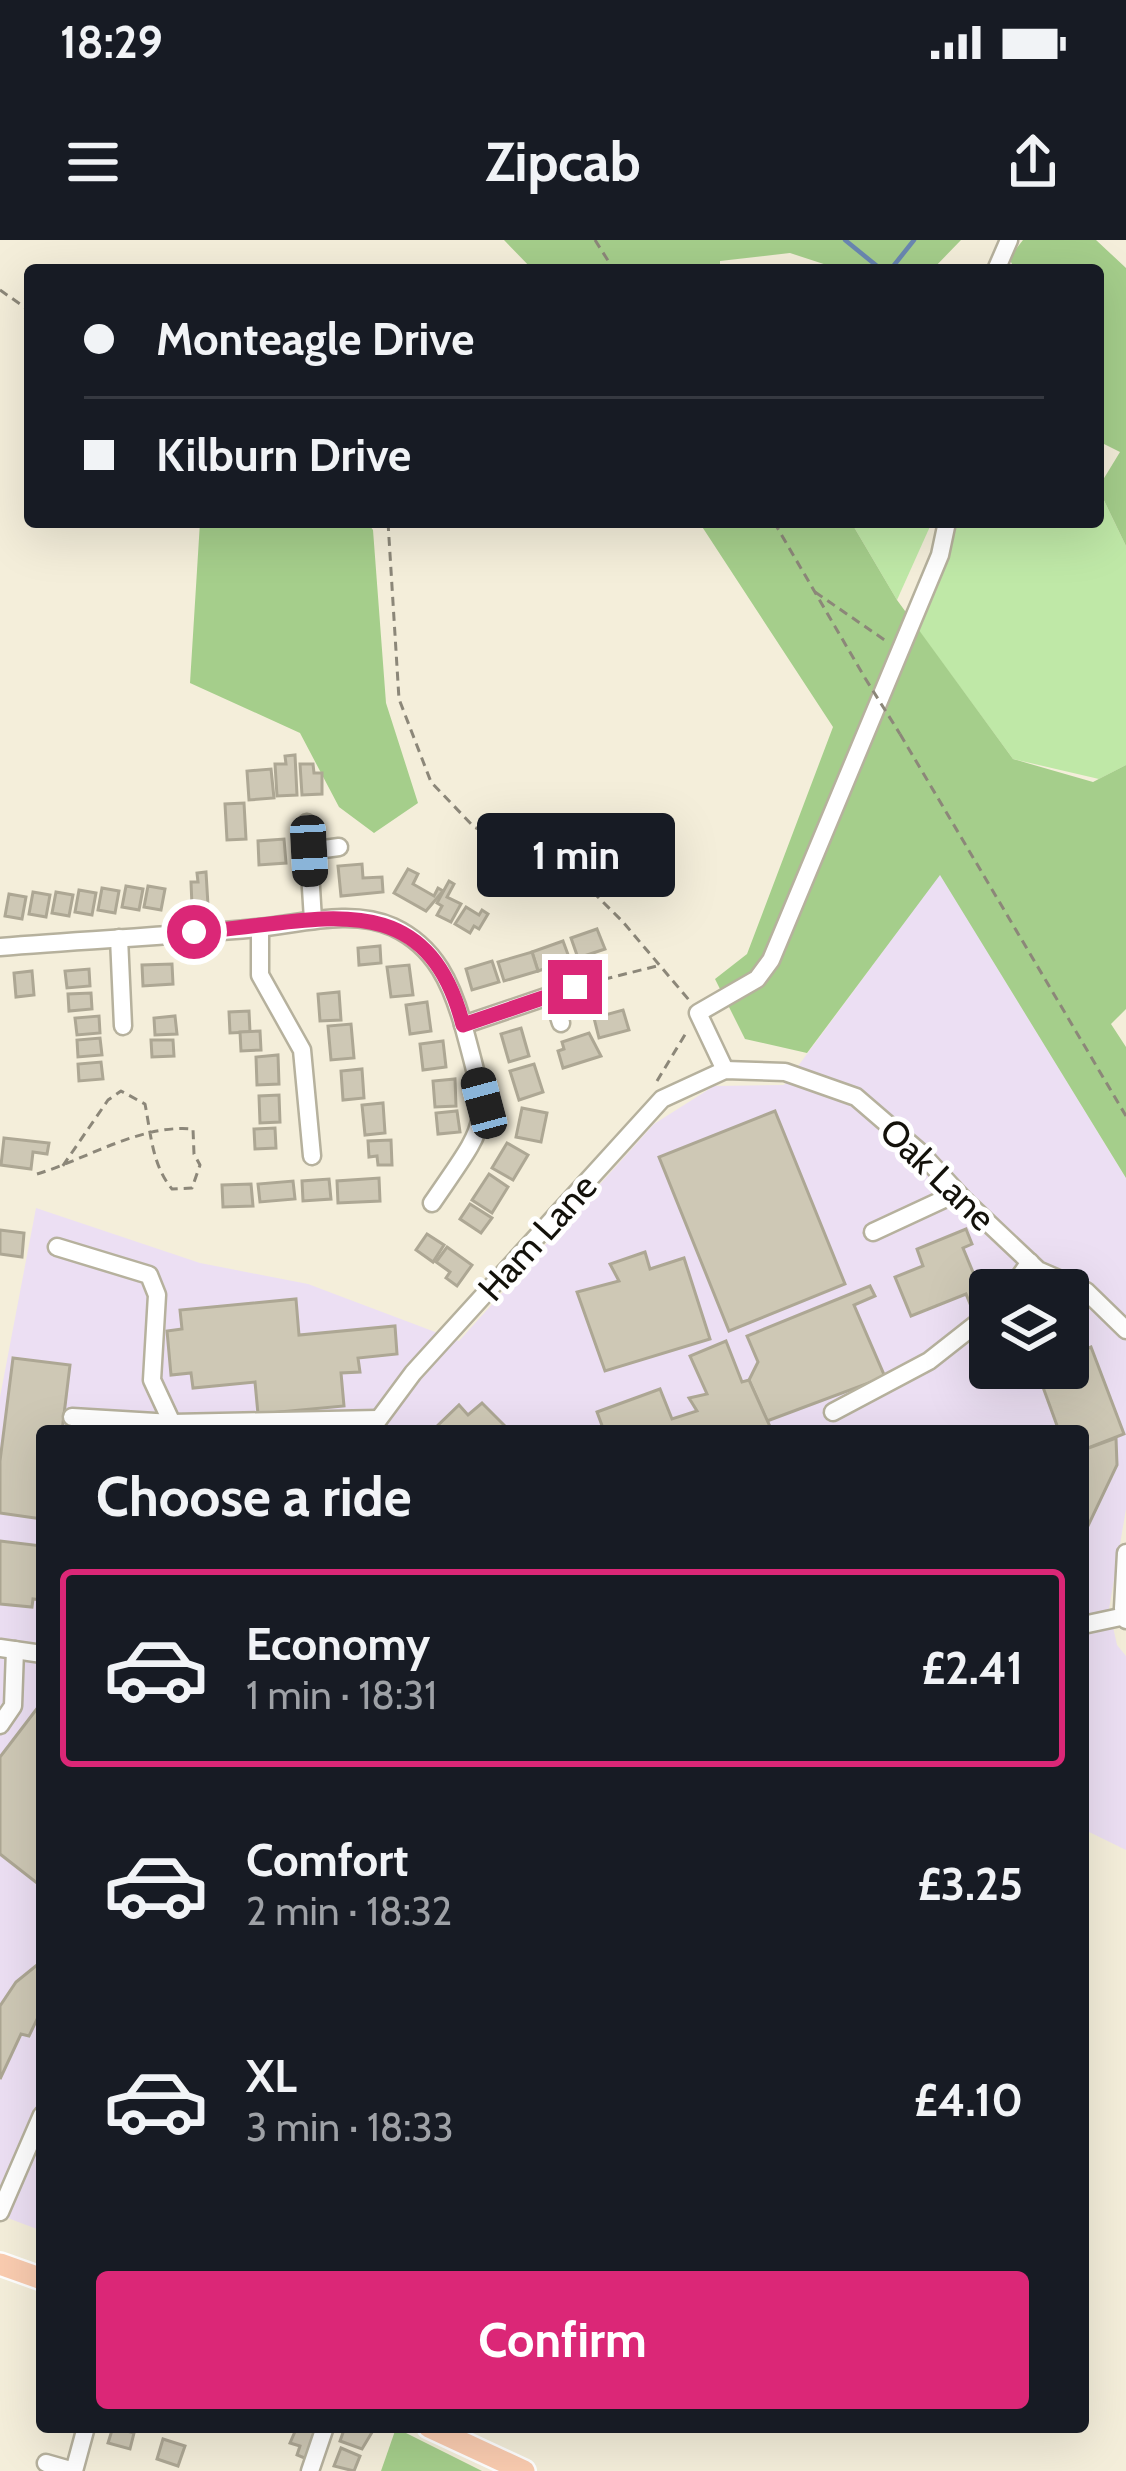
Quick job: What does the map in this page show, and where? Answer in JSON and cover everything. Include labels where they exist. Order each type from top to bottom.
[{"type":"main road","points":[[0,2264],[36,2277]]},
{"type":"main road","points":[[442,2433],[524,2471]]},
{"type":"street","points":[[725,1070],[698,1013],[757,979],[771,960],[940,555],[946,528]]},
{"type":"street","points":[[307,824],[313,920]]},
{"type":"street","points":[[309,851],[339,848]]},
{"type":"street","points":[[0,946],[313,920],[373,920],[409,936],[443,970],[484,1103],[476,1140],[432,1204]]},
{"type":"street","points":[[260,928],[260,975],[302,1050],[312,1156]]},
{"type":"street","points":[[119,938],[123,1026]]},
{"type":"street","points":[[463,1025],[575,987]]},
{"type":"street","points":[[552,995],[561,1023]]},
{"type":"street","name":"Ham Lane","points":[[374,1425],[428,1358],[662,1099],[725,1070]]},
{"type":"street","name":"Oak Lane","points":[[725,1070],[785,1072],[856,1097],[921,1153],[1038,1270],[1086,1291],[1126,1330]]},
{"type":"street","points":[[873,1232],[957,1193]]},
{"type":"street","points":[[57,1247],[149,1275],[157,1295],[152,1380],[172,1423]]},
{"type":"street","points":[[1025,1269],[1030,1262]]},
{"type":"street","points":[[833,1412],[929,1361],[969,1330]]},
{"type":"street","points":[[73,1417],[374,1425]]},
{"type":"street","points":[[1089,1624],[1125,1618],[1126,1553]]},
{"type":"street","points":[[0,1725],[13,1706],[8,1649]]},
{"type":"street","points":[[0,2212],[36,2129]]},
{"type":"street","points":[[46,2463],[74,2471],[84,2433]]},
{"type":"street","points":[[310,2471],[324,2433]]},
{"type":"path","points":[[388,528],[399,699],[431,782],[474,827],[572,872],[661,965],[698,1013],[657,1080],[662,1099]]},
{"type":"path","points":[[777,528],[1126,1116]]},
{"type":"path","points":[[813,591],[888,642],[902,640]]},
{"type":"path","points":[[575,987],[661,965]]},
{"type":"path","points":[[38,1174],[62,1167],[149,1133],[175,1127],[193,1129],[194,1154],[200,1166],[192,1188],[172,1189],[159,1174],[149,1133],[146,1105],[121,1091],[108,1100],[62,1167]]},
{"type":"shaded area","points":[[940,874],[1126,1178],[1126,1509],[1109,1609],[1117,1645],[1126,1656],[1126,1850],[1089,1832],[1089,1425],[36,1425],[36,2229],[0,2215],[0,1397],[36,1208],[200,1263],[308,1284],[459,1341],[654,1124],[714,1086],[784,1085]]},
{"type":"green space","points":[[504,240],[961,240],[938,264],[824,264],[790,253],[720,264],[527,264]]},
{"type":"green space","points":[[1023,240],[1096,240],[1126,268],[1126,546],[1104,500],[1104,478],[1120,452],[1104,444],[1104,264],[1012,264],[1009,258]]},
{"type":"green space","points":[[1104,500],[1126,546],[1126,765],[1099,779],[1013,759],[919,631],[954,528],[1104,528]]},
{"type":"green space","points":[[200,528],[372,528],[386,703],[418,803],[374,833],[339,807],[300,733],[190,683]]},
{"type":"green space","points":[[703,528],[855,528],[897,600],[1013,759],[1093,782],[1126,765],[1126,1009],[1111,1024],[1126,1047],[1126,1178],[940,875],[807,1053],[745,1039],[715,979],[747,954],[833,727]]},
{"type":"green space","points":[[855,528],[929,528],[897,600]]},
{"type":"green space","points":[[394,2433],[406,2433],[482,2471],[381,2471]]},
{"type":"building","points":[[295,755],[297,795],[277,796],[275,764],[286,764],[285,756]]},
{"type":"building","points":[[300,764],[313,764],[314,773],[322,773],[322,794],[302,795]]},
{"type":"building","points":[[271,769],[274,798],[249,800],[247,771]]},
{"type":"building","points":[[244,803],[246,839],[227,840],[225,804]]},
{"type":"building","points":[[284,839],[286,863],[259,865],[258,841]]},
{"type":"building","points":[[362,864],[363,878],[382,877],[383,892],[341,896],[338,866]]},
{"type":"building","points":[[408,869],[418,874],[413,884],[434,896],[438,888],[443,891],[426,911],[394,893]]},
{"type":"building","points":[[206,872],[208,905],[192,906],[191,882],[198,882],[197,873]]},
{"type":"building","points":[[449,881],[454,884],[447,897],[461,904],[451,922],[437,915],[442,906],[437,903]]},
{"type":"building","points":[[126,886],[143,889],[139,910],[122,907]]},
{"type":"building","points":[[148,886],[165,889],[161,910],[144,907]]},
{"type":"building","points":[[102,888],[119,891],[115,913],[98,910]]},
{"type":"building","points":[[79,890],[96,893],[92,915],[75,912]]},
{"type":"building","points":[[33,892],[50,895],[46,917],[29,914]]},
{"type":"building","points":[[56,892],[73,895],[69,916],[52,913]]},
{"type":"building","points":[[9,894],[26,897],[22,919],[5,916]]},
{"type":"building","points":[[466,907],[479,915],[482,910],[488,914],[479,929],[474,926],[470,933],[455,924]]},
{"type":"building","points":[[597,929],[605,949],[578,958],[571,938]]},
{"type":"building","points":[[563,941],[570,960],[538,971],[532,952]]},
{"type":"building","points":[[380,946],[381,963],[359,965],[358,948]]},
{"type":"building","points":[[532,952],[538,971],[504,981],[498,962]]},
{"type":"building","points":[[492,961],[499,982],[472,990],[466,969]]},
{"type":"building","points":[[172,964],[173,984],[143,986],[142,965]]},
{"type":"building","points":[[409,965],[413,995],[391,997],[387,967]]},
{"type":"building","points":[[89,969],[90,986],[67,988],[65,971]]},
{"type":"building","points":[[32,971],[34,995],[16,997],[14,973]]},
{"type":"building","points":[[339,992],[341,1020],[320,1021],[318,994]]},
{"type":"building","points":[[91,993],[92,1009],[69,1011],[68,994]]},
{"type":"building","points":[[427,1002],[431,1031],[410,1034],[406,1005]]},
{"type":"building","points":[[623,1010],[629,1030],[599,1038],[594,1018]]},
{"type":"building","points":[[249,1011],[250,1032],[230,1033],[229,1012]]},
{"type":"building","points":[[99,1016],[100,1033],[77,1035],[75,1018]]},
{"type":"building","points":[[175,1016],[177,1034],[155,1035],[154,1018]]},
{"type":"building","points":[[351,1024],[354,1058],[331,1060],[328,1026]]},
{"type":"building","points":[[521,1028],[529,1056],[509,1062],[501,1034]]},
{"type":"building","points":[[260,1031],[261,1050],[241,1051],[240,1032]]},
{"type":"building","points":[[589,1033],[601,1056],[563,1068],[558,1051],[564,1049],[562,1042]]},
{"type":"building","points":[[100,1038],[102,1055],[78,1057],[77,1040]]},
{"type":"building","points":[[151,1040],[173,1040],[174,1056],[152,1057]]},
{"type":"building","points":[[443,1041],[446,1067],[423,1070],[420,1044]]},
{"type":"building","points":[[278,1055],[279,1084],[257,1085],[256,1057]]},
{"type":"building","points":[[101,1062],[103,1079],[79,1081],[78,1064]]},
{"type":"building","points":[[534,1064],[543,1092],[519,1100],[510,1071]]},
{"type":"building","points":[[362,1069],[364,1098],[343,1100],[341,1071]]},
{"type":"building","points":[[455,1079],[456,1106],[435,1107],[433,1081]]},
{"type":"building","points":[[279,1095],[280,1122],[260,1123],[259,1096]]},
{"type":"building","points":[[383,1103],[385,1133],[365,1135],[362,1105]]},
{"type":"building","points":[[522,1108],[547,1113],[541,1142],[516,1137]]},
{"type":"building","points":[[457,1111],[460,1132],[438,1134],[436,1113]]},
{"type":"building","points":[[775,1111],[845,1284],[729,1331],[659,1157]]},
{"type":"building","points":[[275,1128],[276,1148],[255,1149],[254,1129]]},
{"type":"building","points":[[4,1138],[49,1143],[47,1154],[33,1152],[31,1169],[1,1165]]},
{"type":"building","points":[[391,1140],[392,1165],[378,1165],[377,1156],[369,1157],[368,1141]]},
{"type":"building","points":[[507,1143],[528,1155],[513,1180],[492,1168]]},
{"type":"building","points":[[489,1174],[508,1187],[492,1213],[472,1200]]},
{"type":"building","points":[[379,1178],[380,1201],[338,1203],[337,1181]]},
{"type":"building","points":[[329,1179],[331,1199],[303,1201],[302,1181]]},
{"type":"building","points":[[293,1181],[295,1199],[260,1202],[258,1184]]},
{"type":"building","points":[[251,1184],[253,1206],[223,1207],[222,1185]]},
{"type":"building","points":[[470,1204],[492,1218],[481,1233],[460,1219]]},
{"type":"building","points":[[966,1229],[972,1244],[963,1248],[972,1269],[969,1301],[966,1294],[911,1316],[895,1277],[923,1266],[917,1249]]},
{"type":"building","points":[[0,1230],[24,1233],[22,1257],[0,1254]]},
{"type":"building","points":[[427,1234],[444,1245],[433,1262],[416,1250]]},
{"type":"building","points":[[447,1247],[472,1265],[457,1286],[446,1278],[450,1272],[436,1262]]},
{"type":"building","points":[[645,1252],[650,1269],[684,1258],[710,1339],[605,1371],[577,1292],[619,1281],[610,1264]]},
{"type":"building","points":[[870,1286],[875,1296],[854,1305],[885,1377],[767,1421],[749,1380],[758,1362],[747,1336]]},
{"type":"building","points":[[296,1299],[299,1335],[395,1326],[397,1354],[358,1358],[360,1372],[341,1373],[344,1406],[258,1414],[255,1382],[193,1388],[191,1373],[171,1375],[167,1331],[182,1329],[180,1310]]},
{"type":"building","points":[[726,1341],[742,1382],[749,1380],[769,1425],[602,1425],[597,1412],[660,1389],[672,1419],[697,1411],[689,1398],[707,1394],[690,1356]]},
{"type":"building","points":[[1091,1347],[1124,1434],[1089,1448],[1089,1425],[1057,1425],[1044,1389],[1089,1389]]},
{"type":"building","points":[[13,1358],[70,1365],[63,1425],[36,1425],[36,1518],[0,1513],[0,1461]]},
{"type":"building","points":[[482,1403],[504,1425],[438,1425],[459,1405],[468,1415]]},
{"type":"building","points":[[1116,1438],[1117,1465],[1089,1524],[1089,1448]]},
{"type":"building","points":[[0,1541],[36,1545],[32,1607],[0,1604]]},
{"type":"building","points":[[36,1710],[36,1882],[0,1854],[0,1757]]},
{"type":"building","points":[[36,1966],[36,2021],[29,2036],[21,2034],[0,2079],[0,2006],[16,1982]]},
{"type":"building","points":[[111,2433],[134,2433],[130,2449],[108,2443]]},
{"type":"building","points":[[294,2433],[316,2433],[307,2459],[297,2455],[300,2446],[290,2443]]},
{"type":"building","points":[[343,2433],[372,2433],[362,2449],[340,2441]]},
{"type":"building","points":[[163,2439],[185,2446],[178,2466],[157,2459]]},
{"type":"building","points":[[341,2448],[360,2456],[354,2471],[334,2466]]},
{"type":"waterway","points":[[845,240],[875,264]]},
{"type":"waterway","points":[[895,264],[914,240]]},
{"type":"route","points":[[194,932],[313,920],[373,920],[392,926],[436,960],[463,1025],[575,987]]}]
